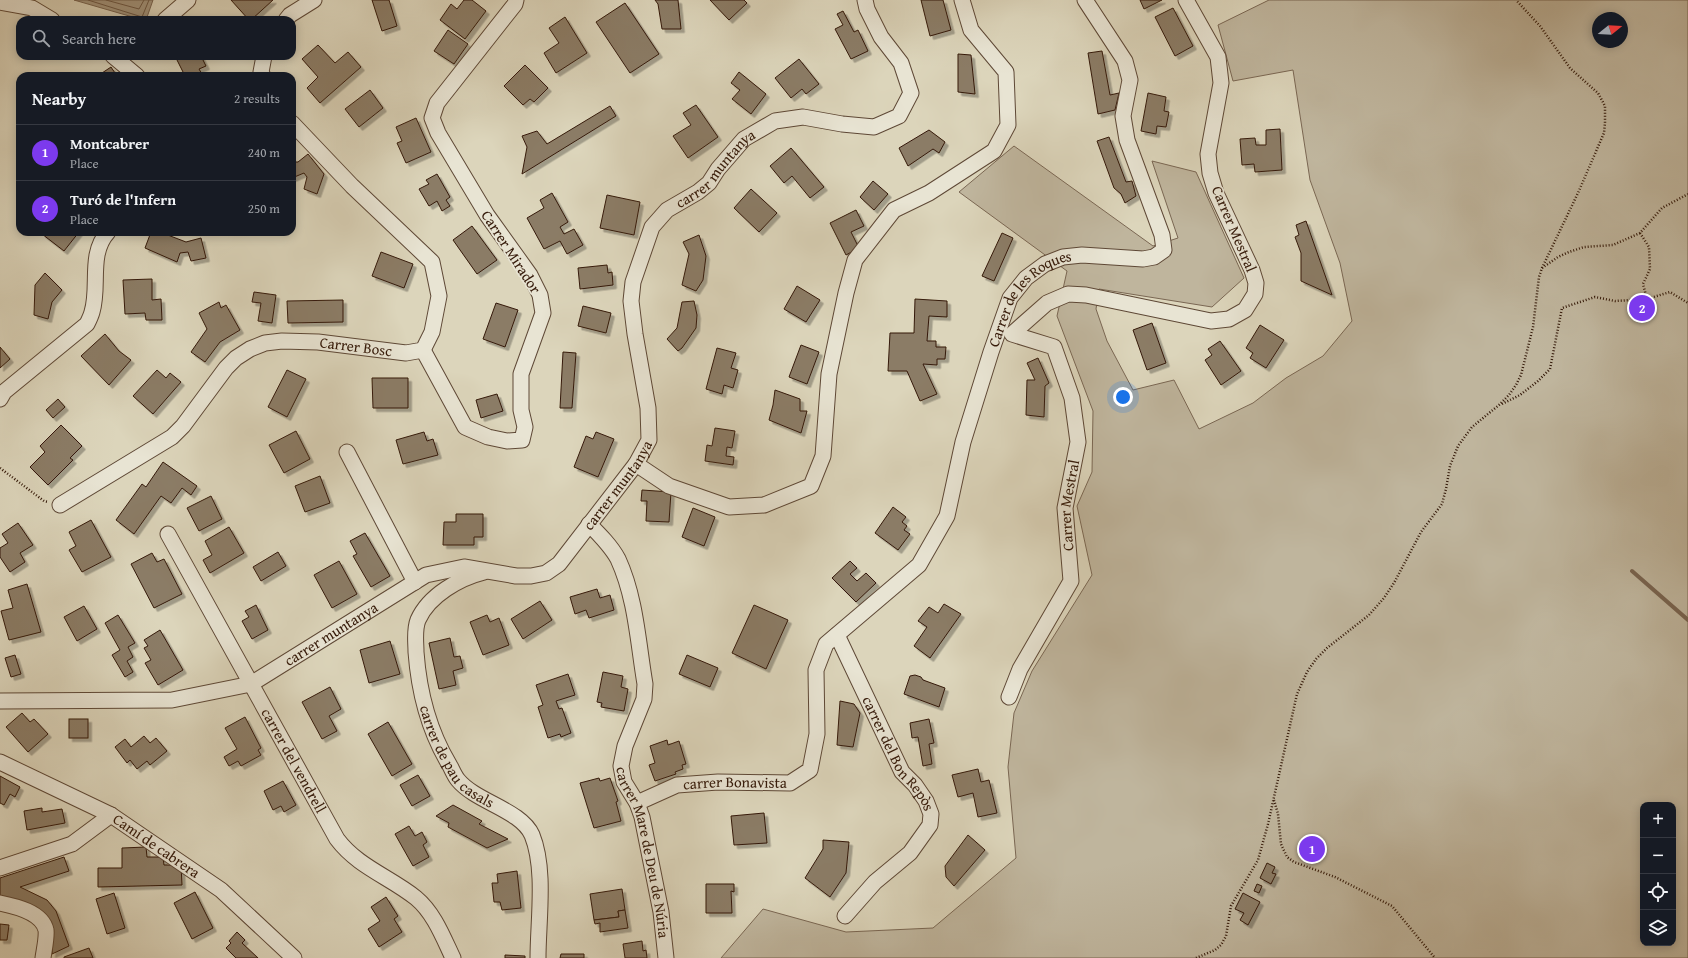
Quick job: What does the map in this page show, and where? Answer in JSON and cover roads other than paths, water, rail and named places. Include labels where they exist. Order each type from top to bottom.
[{"type":"street","points":[[170,16],[188,0]]},
{"type":"street","points":[[289,16],[314,0]]},
{"type":"street","name":"Carrer Mirador","points":[[423,350],[465,427],[488,437],[507,441],[522,440],[525,427],[521,410],[521,374],[543,313],[540,294],[530,275],[487,215],[438,133],[432,118],[437,103],[515,4],[516,0]]},
{"type":"street","name":"carrer muntanya","points":[[0,701],[172,700],[251,684],[426,575],[464,567],[516,576],[531,576],[546,573],[559,564],[636,464],[648,440],[648,408],[635,334],[631,300],[633,282],[652,227],[667,210],[698,192],[709,183],[718,169],[744,139],[775,121],[803,117],[842,124],[874,127],[899,116],[911,93],[900,63],[881,37],[867,9],[865,0]]},
{"type":"street","points":[[636,464],[669,486],[729,507],[764,505],[811,486],[823,456],[829,374],[846,293],[855,260],[894,210],[929,193],[994,151],[1008,125],[1006,72],[971,30],[962,0]]},
{"type":"street","name":"Carrer de les Roques","points":[[837,634],[919,565],[948,516],[963,442],[991,352],[1010,298],[1026,278],[1045,264],[1063,257],[1082,255],[1143,259],[1154,257],[1164,250],[1162,235],[1127,140],[1123,116],[1130,80],[1125,61],[1085,0]]},
{"type":"street","name":"Carrer Mestral","points":[[991,352],[1047,303],[1068,294],[1086,295],[1211,321],[1229,319],[1244,310],[1254,294],[1256,282],[1252,270],[1216,193],[1210,173],[1208,154],[1220,83],[1218,57],[1186,0]]},
{"type":"street","points":[[0,2],[32,8],[45,16]]},
{"type":"street","points":[[118,60],[132,72]]},
{"type":"street","points":[[261,72],[263,60]]},
{"type":"street","points":[[296,127],[352,186],[432,262],[439,296],[432,332],[423,350]]},
{"type":"street","points":[[0,400],[4,392],[87,324],[92,312],[94,299],[97,255],[106,236]]},
{"type":"street","name":"Carrer Mestral","points":[[1009,697],[1020,669],[1071,581],[1065,508],[1078,442],[1072,398],[1054,347],[1012,334]]},
{"type":"street","name":"Carrer Bosc","points":[[60,505],[172,437],[206,398],[226,368],[236,358],[250,349],[265,343],[282,341],[318,342],[406,353],[423,350]]},
{"type":"street","points":[[346,452],[415,582]]},
{"type":"street","name":"carrer Mare de Deu de Núria","points":[[589,524],[605,540],[617,559],[631,600],[645,684],[644,699],[625,746],[621,766],[624,782],[637,803],[642,817],[661,912],[666,958]]},
{"type":"street","name":"carrer del vendrell","points":[[168,534],[337,839],[355,859],[416,898],[430,913],[453,958]]},
{"type":"street","name":"carrer de pau casals","points":[[486,571],[469,576],[429,602],[418,620],[415,637],[418,679],[426,714],[441,751],[458,780],[469,790],[524,824],[532,834],[540,873],[538,958]]},
{"type":"street","name":"carrer Bonavista","points":[[637,803],[677,785],[718,782],[790,783],[810,770],[817,734],[816,670],[826,644],[837,634]]},
{"type":"street","name":"carrer del Bon Repòs","points":[[837,634],[902,772],[915,785],[926,801],[931,814],[930,825],[910,853],[875,882],[845,916]]},
{"type":"street","name":"Camí de cabrera","points":[[0,762],[111,815],[221,890],[294,958]]},
{"type":"street","points":[[0,868],[72,844],[111,815]]},
{"type":"street","points":[[0,903],[26,911],[40,919],[46,930],[43,958]]},
{"type":"water","points":[[74,0],[153,0],[147,16],[129,16]]},
{"type":"waterway","points":[[1632,571],[1688,620]]},
{"type":"place","name":"Turó de l'Infern","points":[[1642,308]]},
{"type":"place","name":"Montcabrer","points":[[1312,849]]}]
